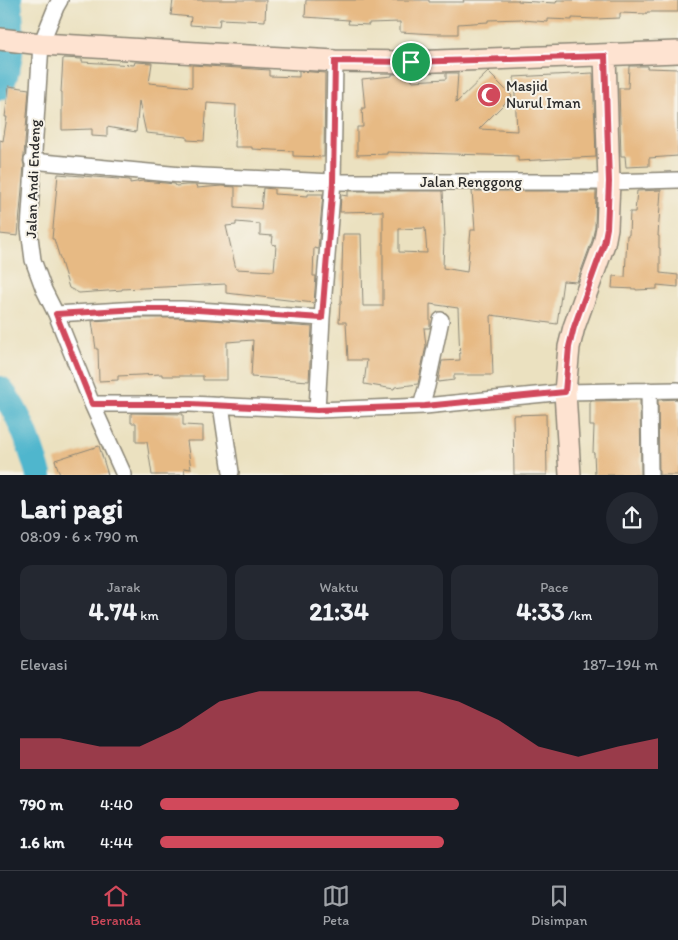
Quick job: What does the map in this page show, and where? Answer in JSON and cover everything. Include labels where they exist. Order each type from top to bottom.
[{"type":"main road","points":[[9,40],[40,44],[335,61],[411,62],[678,52]]},
{"type":"main road","points":[[570,475],[565,392],[569,347],[604,244],[607,228],[609,182],[605,56]]},
{"type":"street","points":[[40,44],[60,0]]},
{"type":"street","name":"Jalan Andi Endeng","points":[[40,44],[29,229],[33,260],[92,404],[124,475]]},
{"type":"street","points":[[317,410],[333,182],[335,61]]},
{"type":"street","name":"Jalan Renggong","points":[[32,161],[181,175],[333,182],[609,182],[678,180]]},
{"type":"street","points":[[56,314],[139,309],[182,309],[322,318]]},
{"type":"street","points":[[420,406],[427,386],[441,320]]},
{"type":"street","points":[[649,390],[650,475]]},
{"type":"street","points":[[92,404],[190,404],[317,410],[420,406],[565,392],[678,390]]},
{"type":"street","points":[[221,405],[231,472]]},
{"type":"building","points":[[173,0],[266,0],[265,21],[220,19],[219,27],[190,25],[191,17],[171,15]]},
{"type":"building","points":[[306,0],[429,0],[429,2],[464,2],[463,0],[518,0],[556,3],[557,0],[678,0],[678,12],[620,13],[620,18],[548,19],[548,22],[523,19],[488,20],[488,22],[458,24],[458,34],[436,34],[400,32],[400,22],[369,23],[369,25],[348,24],[349,20],[305,17]]},
{"type":"building","points":[[63,58],[82,59],[82,62],[134,65],[135,62],[152,63],[149,83],[192,87],[192,65],[269,70],[269,76],[299,77],[299,71],[325,73],[324,157],[293,156],[293,151],[235,147],[236,105],[207,103],[204,141],[187,140],[187,137],[146,133],[139,101],[136,132],[107,127],[107,137],[92,136],[92,129],[62,130],[61,92]]},
{"type":"building","points":[[629,66],[678,69],[678,156],[649,158],[649,166],[626,167],[625,156],[621,156],[619,88],[628,88]]},
{"type":"building","points":[[488,72],[512,96],[479,129],[517,131],[514,77],[593,73],[596,157],[518,161],[518,156],[387,152],[387,154],[357,155],[357,127],[363,127],[362,108],[365,108],[362,79],[392,76],[392,74],[411,74],[412,81],[446,79],[446,73],[458,73],[456,103]]},
{"type":"building","points":[[9,86],[29,89],[18,236],[0,234],[0,140],[3,141]]},
{"type":"building","points":[[58,174],[130,180],[130,183],[143,181],[175,184],[176,186],[196,185],[197,188],[235,187],[235,207],[261,209],[263,188],[274,189],[274,194],[308,196],[308,194],[323,194],[318,249],[314,248],[313,276],[316,276],[314,303],[226,293],[226,284],[79,293],[69,288],[54,239],[52,239]],"holes":[[[236,222],[260,224],[260,235],[273,236],[272,244],[276,245],[274,271],[236,269],[226,226],[236,225]]]},
{"type":"building","points":[[661,190],[658,236],[660,273],[678,275],[678,287],[657,285],[657,289],[636,290],[612,288],[613,276],[625,277],[630,212],[635,212],[637,191]]},
{"type":"building","points":[[348,191],[443,191],[445,236],[443,268],[467,272],[471,230],[475,230],[472,191],[596,191],[595,227],[592,241],[577,282],[563,281],[557,324],[491,315],[493,375],[454,375],[454,380],[438,382],[442,361],[460,360],[458,308],[430,304],[430,328],[424,328],[426,346],[418,384],[395,387],[394,389],[364,384],[367,360],[348,360],[346,322],[339,322],[343,234],[361,234],[363,306],[383,306],[383,211],[340,212],[341,195],[348,196]],"holes":[[[425,228],[427,253],[399,252],[399,229]]]},
{"type":"building","points":[[182,318],[312,327],[309,381],[251,377],[253,340],[227,342],[227,380],[203,380],[203,376],[162,376],[162,374],[118,376],[118,380],[99,381],[98,349],[96,349],[92,321]]},
{"type":"building","points":[[678,399],[678,475],[659,475],[658,400]]},
{"type":"building","points":[[640,400],[641,475],[595,475],[593,453],[594,426],[590,426],[590,401]]},
{"type":"building","points":[[131,413],[183,414],[183,425],[203,426],[203,441],[187,441],[191,469],[184,468],[185,475],[152,475],[147,442],[136,442],[136,423],[131,423]]},
{"type":"building","points":[[546,414],[547,475],[514,475],[513,415]]},
{"type":"building","points":[[99,446],[108,475],[60,475],[55,460]]},
{"type":"waterway","points":[[0,87],[5,77],[10,56],[11,22],[9,0]]},
{"type":"waterway","points":[[0,389],[19,419],[39,475]]},
{"type":"place","name":"Masjid Nurul Iman","points":[[489,95]]},
{"type":"route","points":[[605,56],[609,182],[607,228],[604,244],[574,327],[569,347],[565,392],[425,406],[317,410],[190,404],[92,404],[56,314],[139,309],[182,309],[322,318],[333,182],[335,61],[411,62],[605,56]]}]
